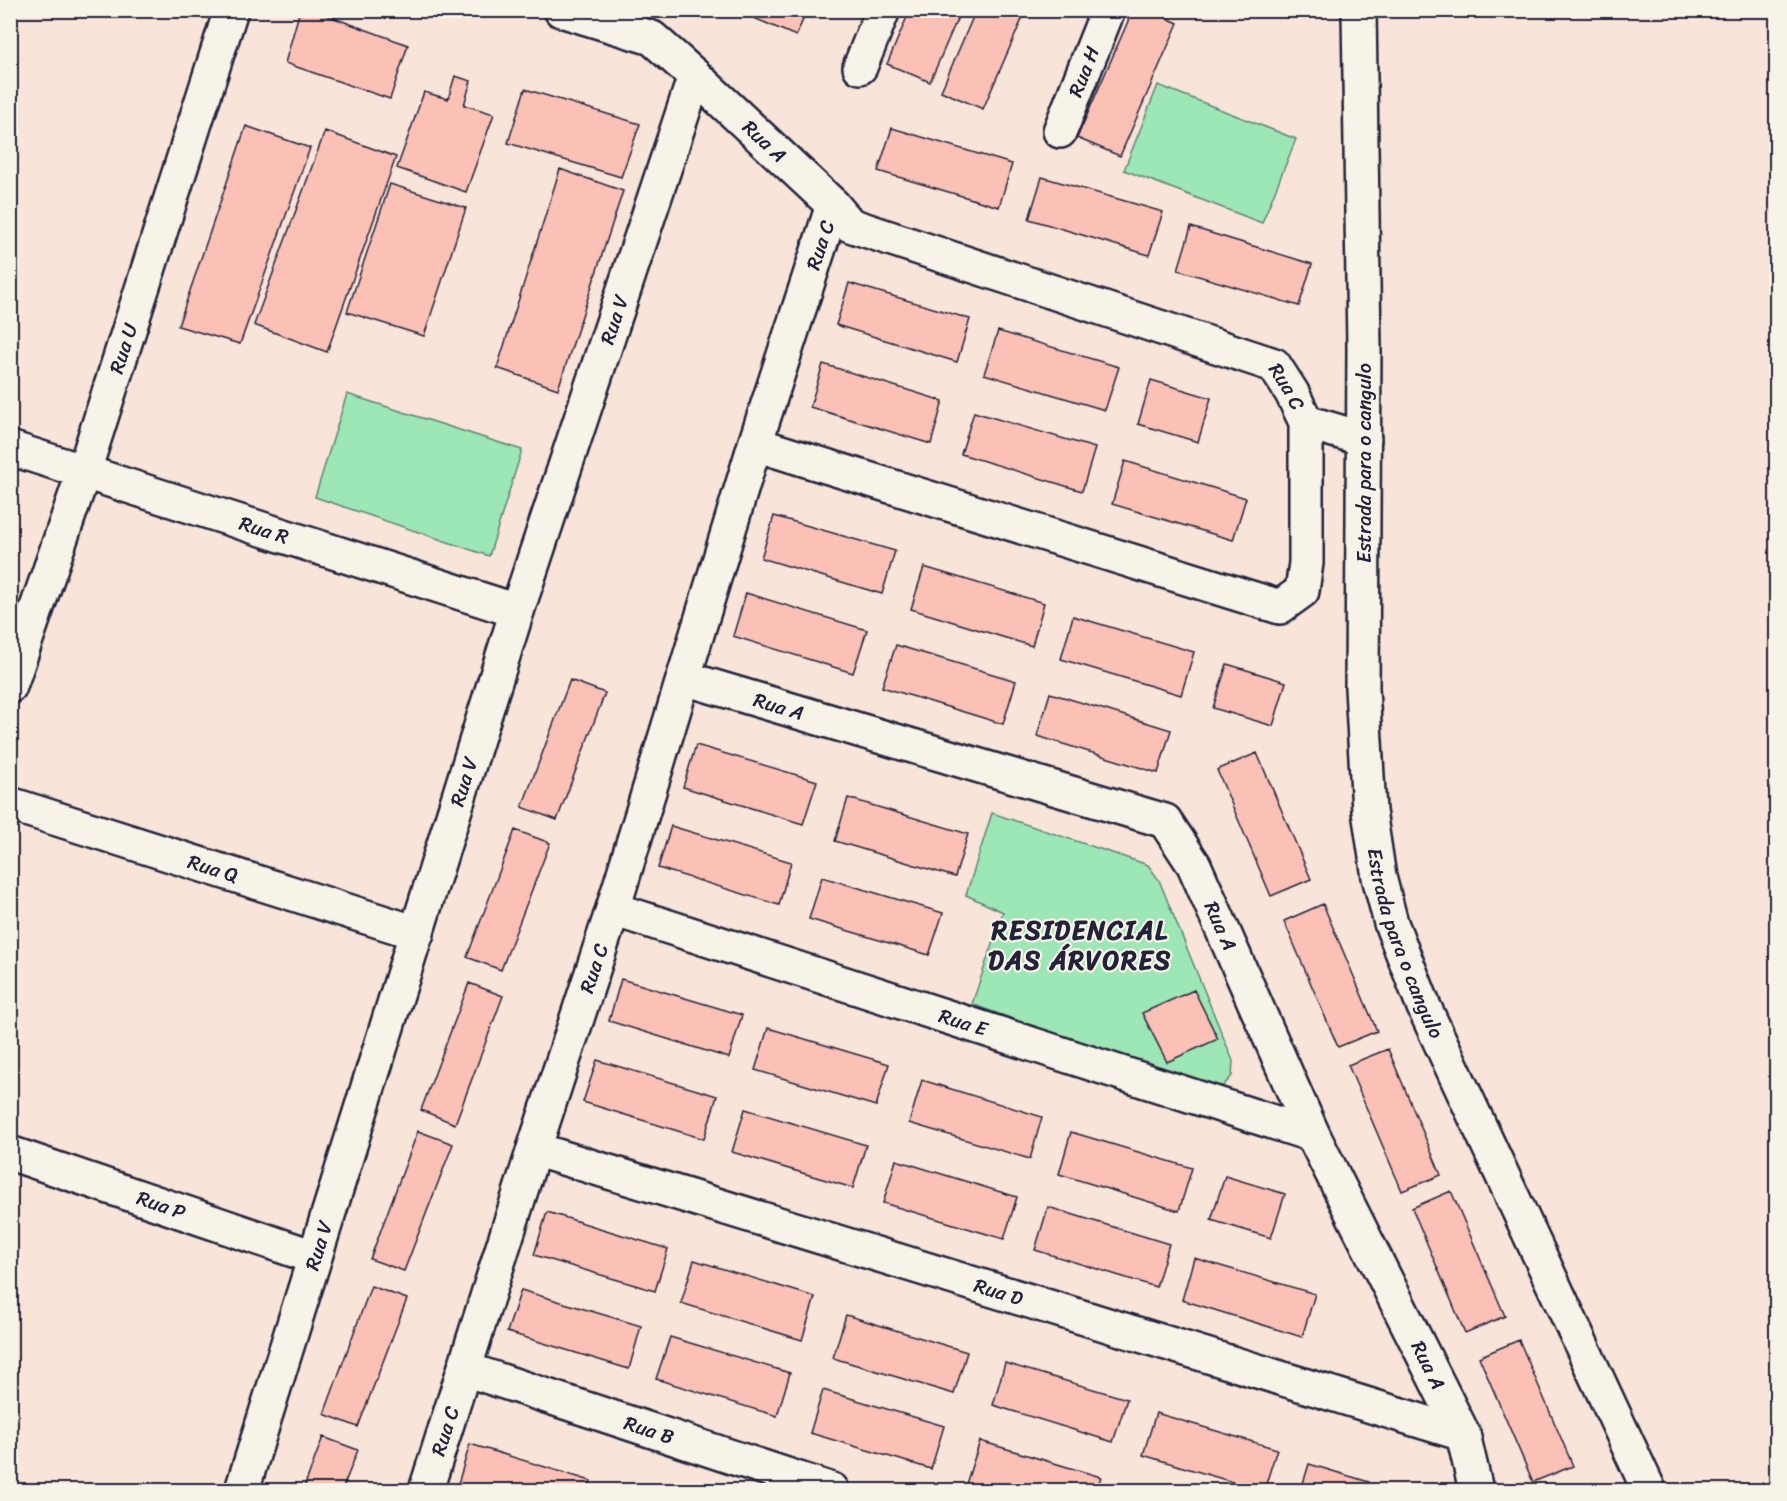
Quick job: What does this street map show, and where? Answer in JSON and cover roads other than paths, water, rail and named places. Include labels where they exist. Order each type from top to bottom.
[{"type":"street","name":"Rua U","points":[[10,686],[84,471],[231,10]]},
{"type":"street","name":"Rua A","points":[[561,10],[652,38],[833,205]]},
{"type":"street","points":[[860,67],[883,10]]},
{"type":"street","name":"Rua H","points":[[1060,131],[1107,10]]},
{"type":"street","name":"Estrada para o cangulo","points":[[1359,10],[1364,348],[1363,700],[1369,811],[1379,877],[1391,923],[1424,1007],[1649,1491]]},
{"type":"street","name":"Rua V","points":[[242,1491],[518,611],[695,76]]},
{"type":"street","name":"Rua C","points":[[755,444],[1280,607],[1302,591],[1306,563],[1306,422],[1292,393],[1274,365],[850,225],[833,205]]},
{"type":"street","name":"Rua C","points":[[426,1491],[613,909],[755,444],[833,205]]},
{"type":"street","points":[[1306,422],[1364,440]]},
{"type":"street","name":"Rua R","points":[[10,448],[518,611]]},
{"type":"street","name":"Rua A","points":[[684,678],[1165,821],[1194,866],[1313,1135],[1463,1434],[1476,1491]]},
{"type":"street","name":"Rua Q","points":[[10,804],[417,933]]},
{"type":"street","name":"Rua E","points":[[613,909],[1313,1135]]},
{"type":"street","name":"Rua D","points":[[534,1149],[1463,1434]]},
{"type":"street","name":"Rua P","points":[[10,1154],[314,1257]]},
{"type":"street","name":"Rua B","points":[[465,1369],[832,1491]]},
{"type":"district","name":"RESIDENCIAL DAS ÁRVORES","points":[[1080,945]]}]
